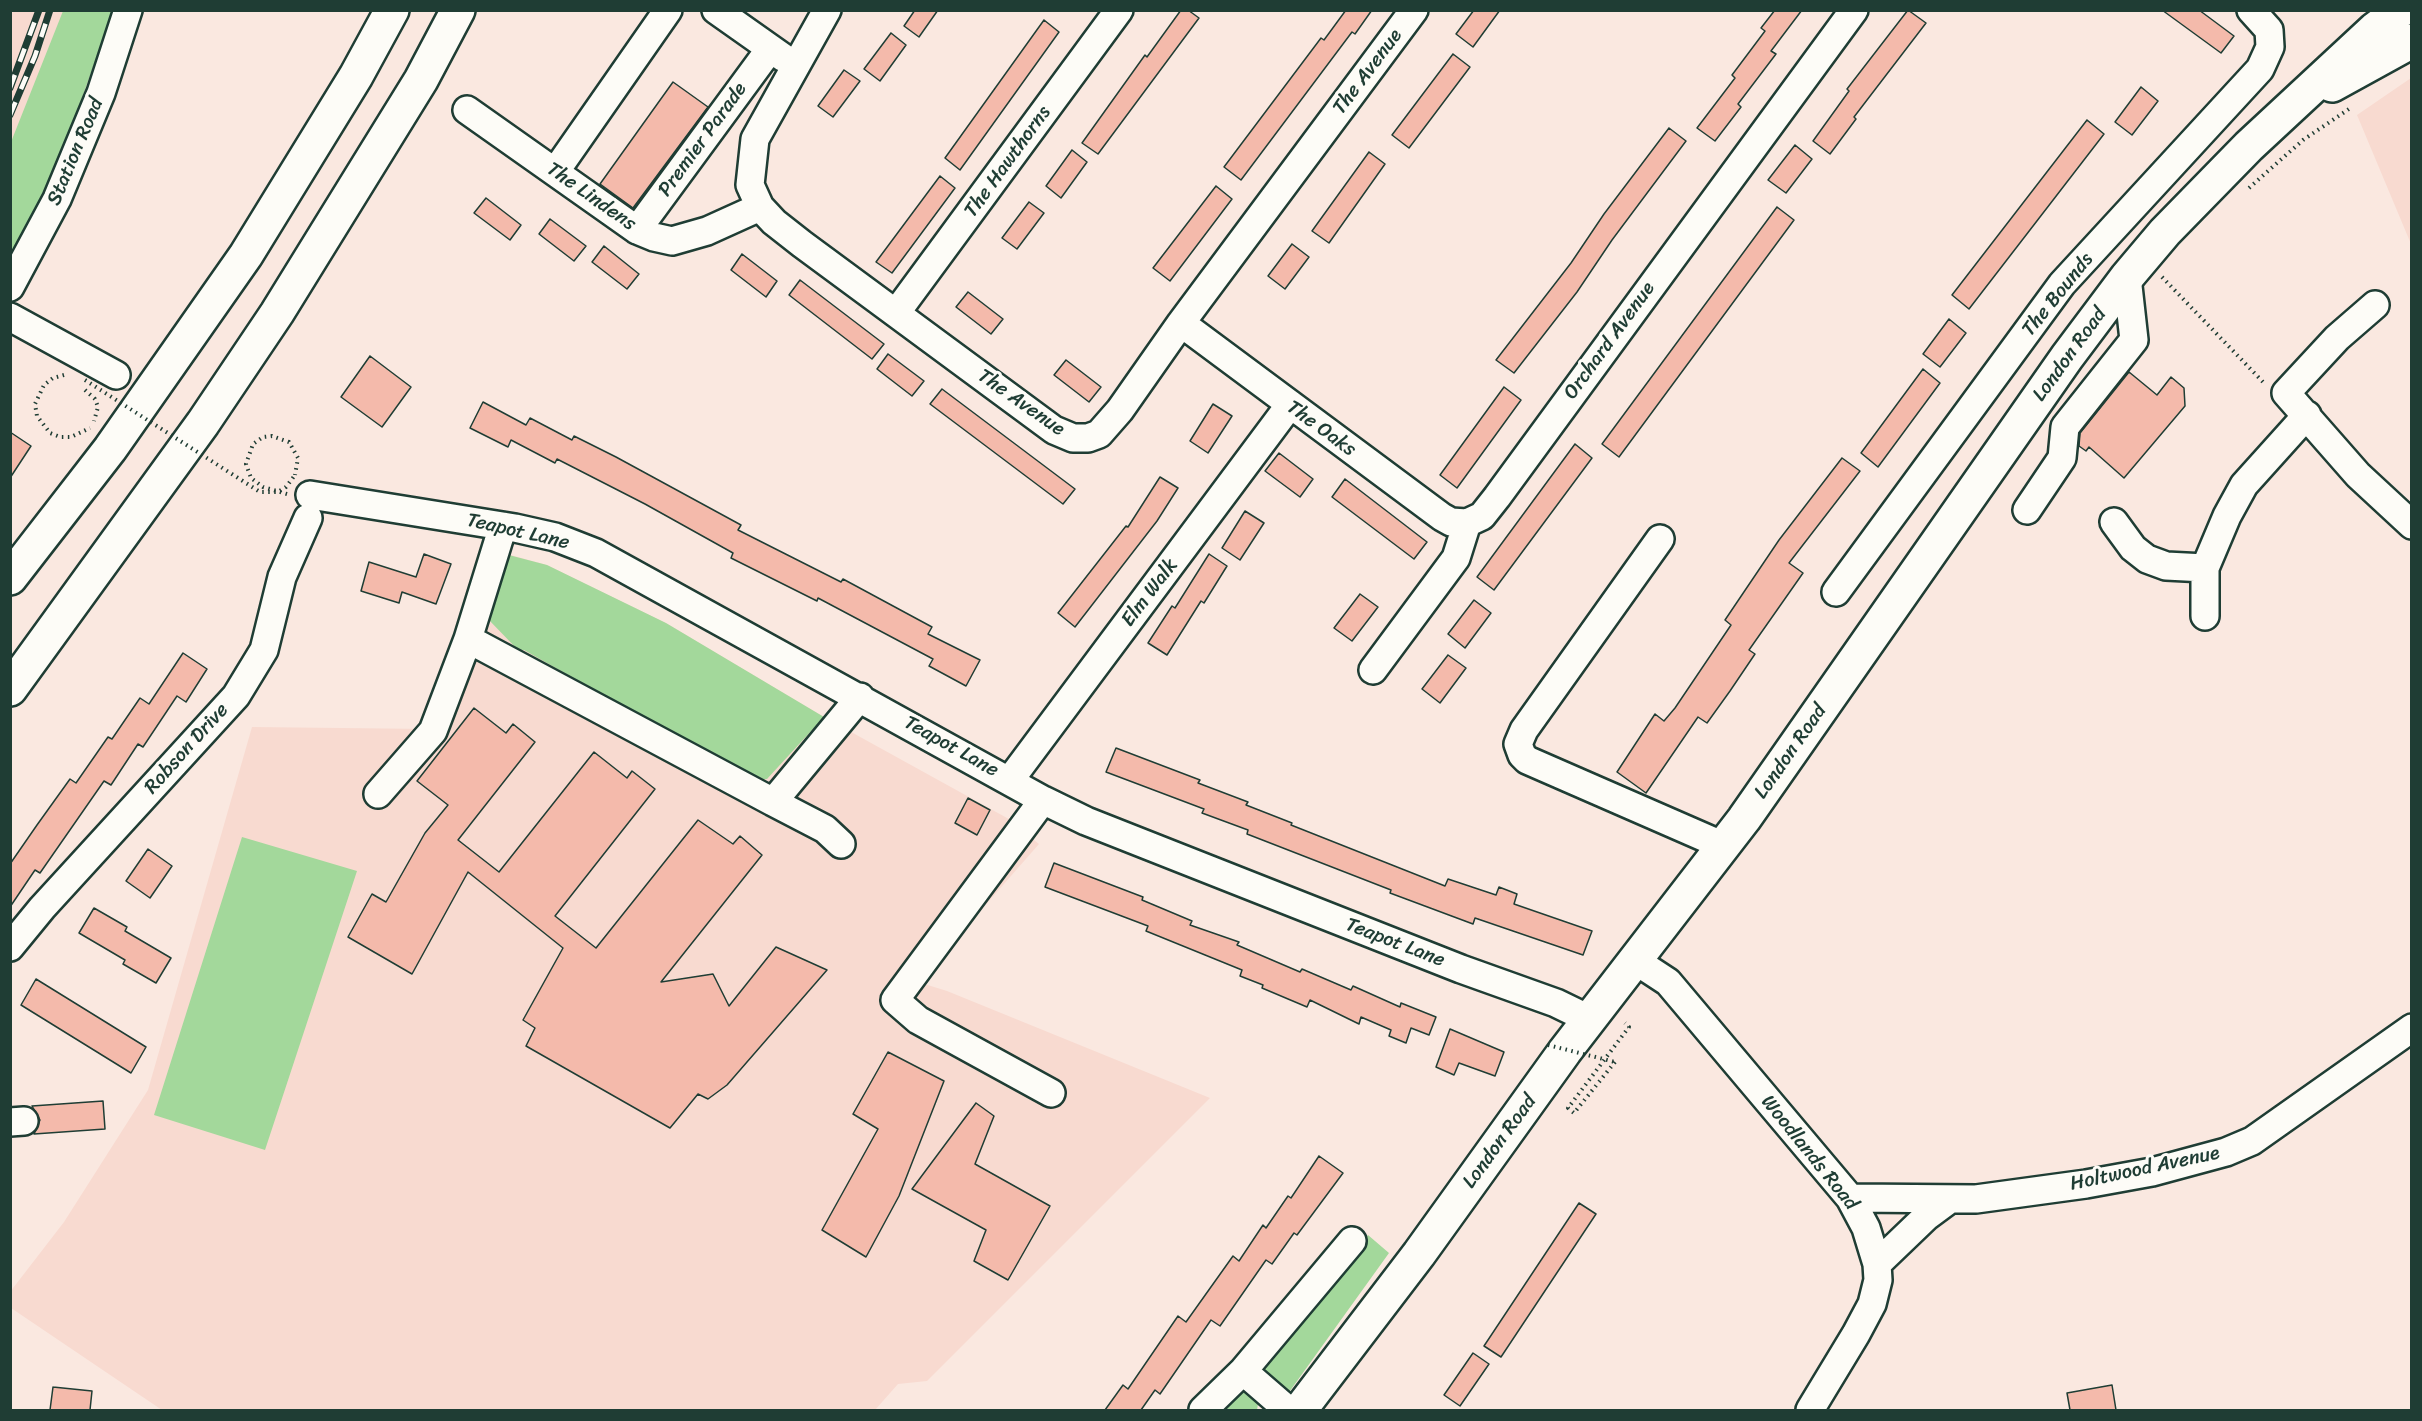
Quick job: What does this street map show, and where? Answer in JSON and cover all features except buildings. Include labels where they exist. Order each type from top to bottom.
[{"type":"main road","points":[[10,578],[110,449],[246,255],[356,76],[392,10]]},
{"type":"main road","points":[[10,689],[203,423],[277,313],[421,80],[458,10]]},
{"type":"main road","name":"London Road","points":[[1300,1410],[1724,846],[2034,405],[2142,281],[2205,189],[2375,29],[2401,10]]},
{"type":"main road","name":"London Road","points":[[2293,105],[2412,41]]},
{"type":"street","name":"Station Road","points":[[10,287],[57,199],[101,93],[128,10]]},
{"type":"street","points":[[555,172],[668,10]]},
{"type":"street","points":[[716,10],[796,65]]},
{"type":"street","name":"The Avenue","points":[[827,10],[755,139],[750,185],[760,207],[774,222],[1054,430],[1073,438],[1088,438],[1099,434],[1120,410],[1181,323],[1413,10]]},
{"type":"street","name":"The Hawthorns","points":[[896,313],[1119,10]]},
{"type":"street","name":"Orchard Avenue","points":[[1467,523],[1482,516],[1497,497],[1854,10]]},
{"type":"street","name":"The Bounds","points":[[1836,592],[2062,284],[2260,69],[2270,47],[2269,30],[2251,10]]},
{"type":"street","name":"Premier Parade","points":[[637,230],[770,49]]},
{"type":"street","name":"The Lindens","points":[[467,110],[637,230],[672,241],[707,231],[760,207]]},
{"type":"street","points":[[2027,510],[2062,458],[2065,427],[2133,340],[2142,281]]},
{"type":"street","points":[[2375,305],[2337,338],[2286,393],[2358,475],[2412,525]]},
{"type":"street","points":[[10,317],[116,375]]},
{"type":"street","name":"The Oaks","points":[[1181,323],[1289,406],[1442,517],[1451,522],[1467,523]]},
{"type":"street","points":[[2034,405],[2065,427]]},
{"type":"street","name":"Elm Walk","points":[[1010,780],[1289,406]]},
{"type":"street","points":[[2205,616],[2205,568],[2227,516],[2244,485],[2307,415]]},
{"type":"street","name":"Teapot Lane","points":[[309,506],[503,526],[555,537],[596,553],[1043,800],[1086,821],[1461,969],[1556,1003],[1591,1020]]},
{"type":"street","name":"Robson Drive","points":[[10,947],[42,908],[236,696],[264,650],[282,577],[309,506]]},
{"type":"street","points":[[2114,522],[2133,548],[2147,559],[2166,566],[2205,568]]},
{"type":"street","points":[[1373,670],[1456,558],[1467,523]]},
{"type":"street","points":[[378,794],[434,731],[468,639],[503,526]]},
{"type":"street","points":[[1660,539],[1524,730],[1518,744],[1522,755],[1527,760],[1724,846]]},
{"type":"street","points":[[468,639],[825,828],[841,844]]},
{"type":"street","points":[[773,802],[860,697]]},
{"type":"street","points":[[1043,800],[895,1000],[918,1020],[1052,1093]]},
{"type":"street","name":"Woodlands Road","points":[[1636,961],[1668,982],[1850,1198],[1866,1228],[1877,1264],[1878,1280],[1872,1304],[1810,1410]]},
{"type":"street","name":"Holtwood Avenue","points":[[1850,1198],[1949,1200],[2086,1184],[2152,1172],[2226,1152],[2252,1140],[2412,1028]]},
{"type":"street","points":[[1877,1264],[1926,1217],[1949,1200]]},
{"type":"street","points":[[1203,1410],[1243,1371],[1352,1241]]},
{"type":"street","points":[[1243,1371],[1288,1410]]},
{"type":"path","points":[[2247,190],[2303,140],[2352,107]]},
{"type":"path","points":[[2142,281],[2162,277],[2169,269]]},
{"type":"path","points":[[2162,277],[2272,390],[2286,393]]},
{"type":"path","points":[[85,390],[95,399],[98,407],[91,427],[82,434],[60,437],[42,425],[35,405],[44,385],[53,378],[75,376],[261,492],[278,492],[286,487],[298,466],[295,449],[289,442],[272,436],[263,437],[253,444],[246,464],[251,478],[263,487],[287,494],[298,503],[309,506]]},
{"type":"path","points":[[1548,1045],[1593,1056],[1604,1059],[1615,1062],[1574,1113],[1568,1108],[1582,1090],[1602,1063],[1609,1054],[1629,1027],[1625,1023]]},
{"type":"shaded area","points":[[13,11],[113,11],[11,258],[11,16]]},
{"type":"shaded area","points":[[2411,78],[2411,244],[2357,115]]},
{"type":"shaded area","points":[[489,549],[547,565],[666,623],[824,717],[1007,818],[1039,844],[918,982],[947,991],[1210,1098],[927,1381],[898,1384],[875,1410],[162,1410],[11,1308],[10,1292],[64,1222],[148,1090],[252,727],[430,729]]},
{"type":"green space","points":[[63,11],[113,11],[56,171],[11,258],[11,142]]},
{"type":"green space","points":[[505,554],[547,565],[666,623],[824,717],[767,779],[753,780],[524,650],[519,651],[487,618]]},
{"type":"green space","points":[[242,837],[357,871],[265,1150],[154,1115]]},
{"type":"green space","points":[[1368,1235],[1389,1253],[1287,1395],[1260,1374],[1263,1360]]},
{"type":"green space","points":[[1232,1390],[1247,1390],[1258,1404],[1257,1410],[1211,1410]]},
{"type":"railway","points":[[10,88],[39,10]]},
{"type":"railway","points":[[10,115],[35,56],[50,10]]}]
